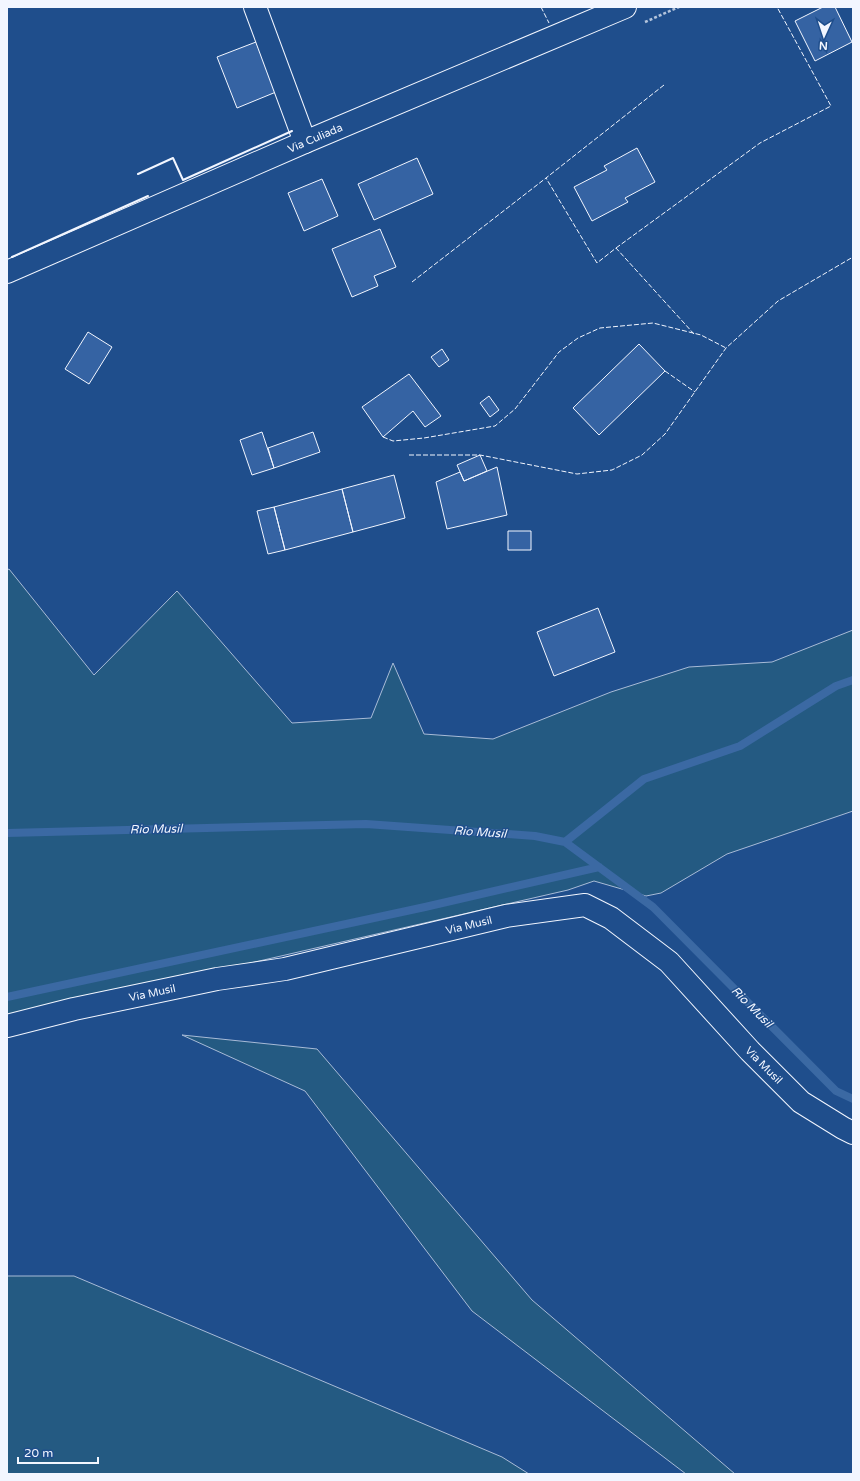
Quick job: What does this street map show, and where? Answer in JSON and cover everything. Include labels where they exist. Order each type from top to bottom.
[{"type":"street","name":"Via Culiada","points":[[7,272],[305,142],[625,7]]},
{"type":"street","points":[[257,9],[305,142]]},
{"type":"street","name":"Via Musil","points":[[7,1026],[74,1009],[217,979],[285,969],[506,916],[585,905],[611,918],[669,962],[750,1051],[801,1102],[853,1133]]},
{"type":"shaded area","points":[[9,569],[94,675],[177,591],[292,723],[371,718],[393,663],[424,734],[493,739],[611,692],[689,667],[772,662],[853,630],[853,811],[727,854],[661,893],[646,896],[594,881],[568,890],[7,1019],[7,570]]},
{"type":"shaded area","points":[[182,1035],[317,1049],[532,1300],[735,1474],[686,1474],[472,1311],[305,1091]]},
{"type":"shaded area","points":[[7,1276],[74,1276],[502,1457],[529,1474],[7,1474]]},
{"type":"building","points":[[823,7],[835,7],[852,42],[815,61],[795,21]]},
{"type":"building","points":[[256,42],[276,92],[237,108],[217,57]]},
{"type":"building","points":[[637,148],[655,182],[625,198],[628,202],[592,221],[574,187],[607,170],[604,166]]},
{"type":"building","points":[[417,158],[433,194],[374,220],[358,184]]},
{"type":"building","points":[[322,179],[338,216],[304,231],[288,193]]},
{"type":"building","points":[[380,229],[396,267],[374,276],[378,286],[352,297],[332,249]]},
{"type":"building","points":[[88,332],[112,347],[89,384],[65,369]]},
{"type":"building","points":[[639,344],[665,371],[599,435],[573,408]]},
{"type":"building","points":[[442,349],[449,360],[439,367],[431,357]]},
{"type":"building","points":[[409,374],[441,416],[425,427],[413,411],[383,437],[362,407]]},
{"type":"building","points":[[489,396],[499,410],[490,417],[480,403]]},
{"type":"building","points":[[262,432],[274,468],[252,475],[240,440]]},
{"type":"building","points":[[313,432],[320,452],[274,468],[268,448]]},
{"type":"building","points":[[480,455],[487,471],[464,481],[457,465]]},
{"type":"building","points":[[497,467],[507,515],[447,529],[436,482],[460,472],[464,481]]},
{"type":"building","points":[[394,475],[405,518],[353,532],[342,489]]},
{"type":"building","points":[[342,489],[353,532],[285,550],[274,507]]},
{"type":"building","points":[[274,507],[285,550],[268,554],[257,511]]},
{"type":"building","points":[[508,531],[531,531],[531,550],[508,550]]},
{"type":"building","points":[[598,608],[615,652],[554,676],[537,632]]},
{"type":"waterway","points":[[565,842],[644,779],[740,746],[836,686],[853,680]]},
{"type":"waterway","name":"Rio Musil","points":[[7,833],[366,824],[535,836],[565,842],[653,907],[836,1091],[853,1099]]},
{"type":"waterway","points":[[7,997],[425,907],[599,867]]},
{"type":"fence","points":[[541,7],[549,23]]},
{"type":"fence","points":[[616,248],[760,143],[831,106],[777,7]]},
{"type":"fence","points":[[664,85],[546,178],[597,263],[616,248],[694,334]]},
{"type":"fence","points":[[412,282],[546,178]]},
{"type":"fence","points":[[409,455],[480,455],[577,474],[612,470],[642,455],[665,434],[726,348],[778,301],[853,257]]},
{"type":"fence","points":[[383,437],[393,441],[424,438],[495,426],[515,409],[559,352],[578,338],[600,328],[653,323],[701,335],[726,348]]},
{"type":"fence","points":[[665,371],[695,392]]},
{"type":"wall","points":[[138,174],[173,158],[183,180],[292,131]]},
{"type":"wall","points":[[12,257],[148,196]]}]
